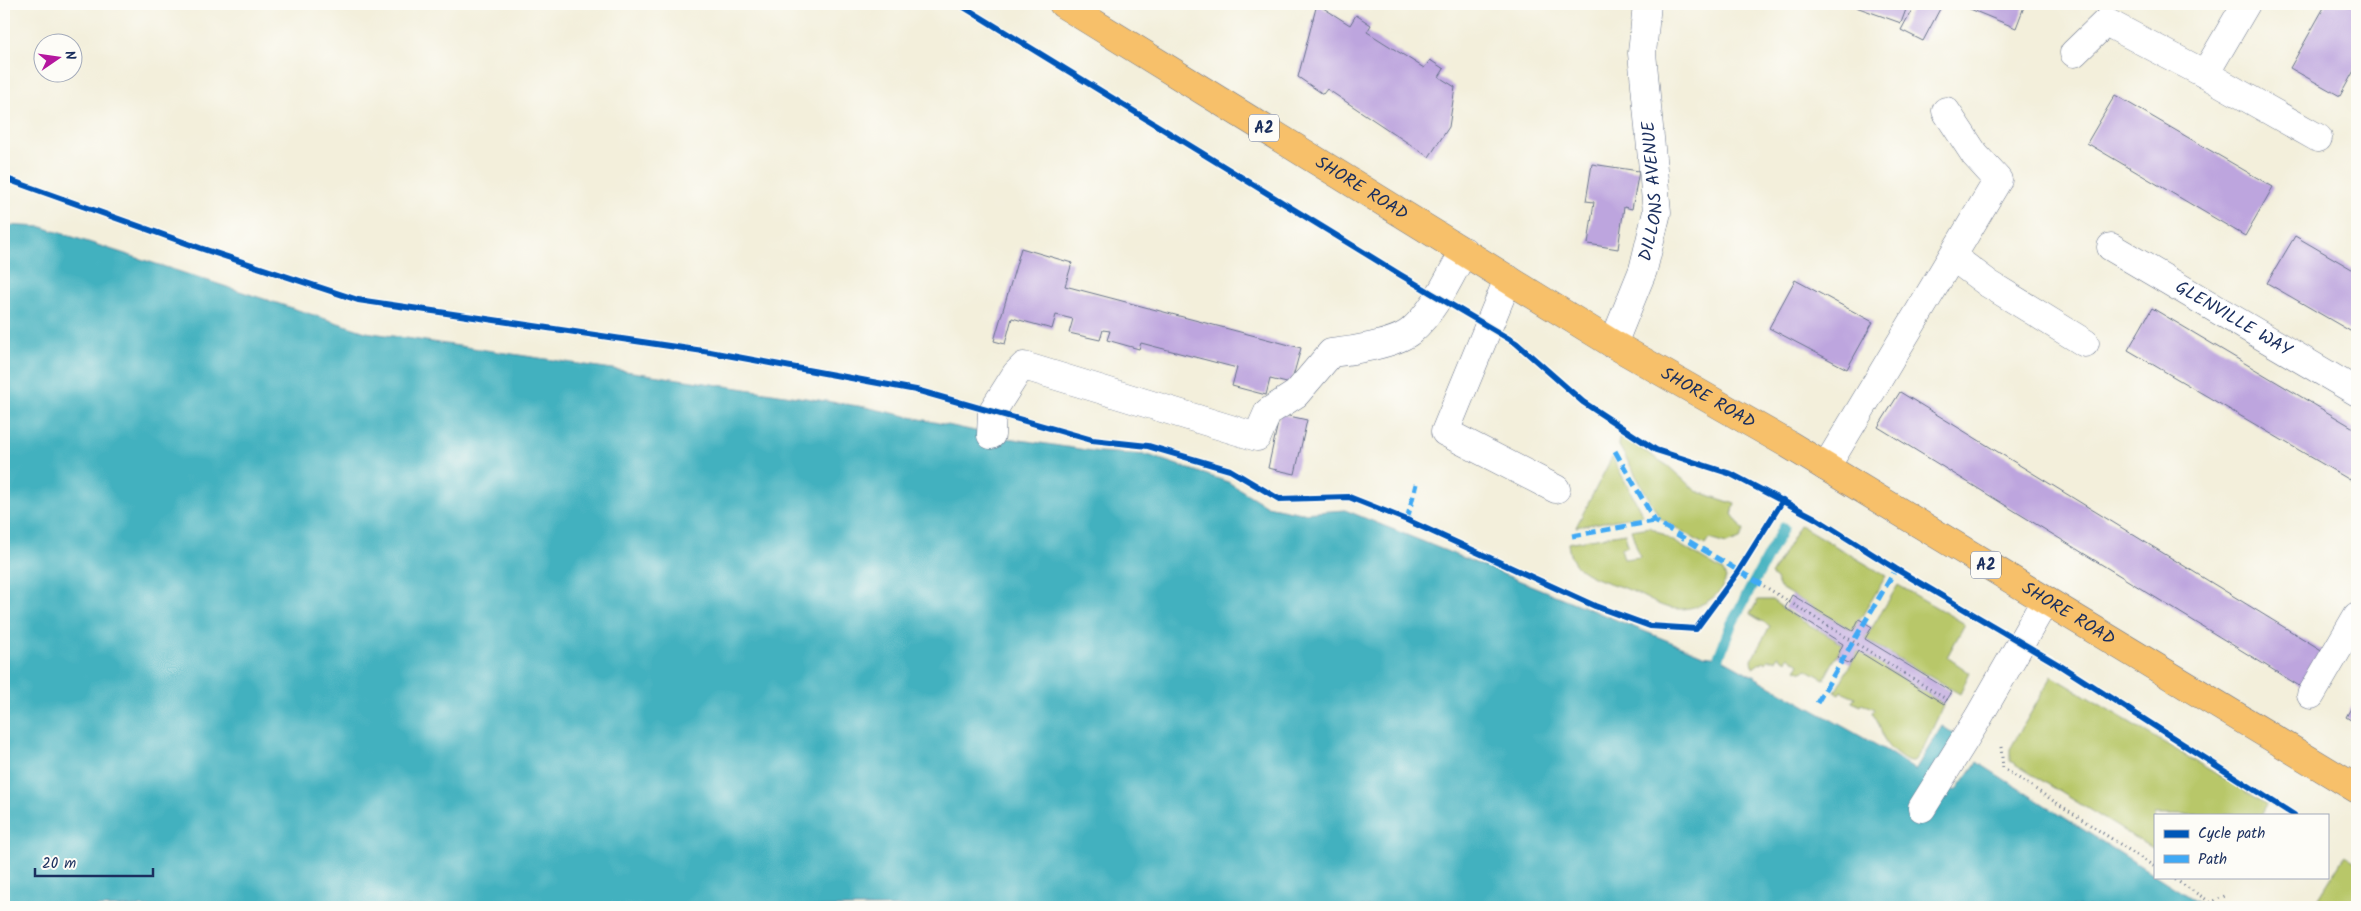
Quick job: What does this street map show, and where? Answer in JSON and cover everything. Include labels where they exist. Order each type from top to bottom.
[{"type":"highway","name":"SHORE ROAD","points":[[1063,4],[1613,344],[1826,467],[2357,789]]},
{"type":"street","name":"DILLONS AVENUE","points":[[1613,344],[1643,270],[1657,212],[1642,53],[1647,4]]},
{"type":"street","points":[[2205,74],[2246,4]]},
{"type":"street","points":[[2074,53],[2106,22],[2205,74],[2318,138]]},
{"type":"street","points":[[1826,467],[1998,180],[1975,155],[1946,111]]},
{"type":"street","name":"GLENVILLE WAY","points":[[2111,247],[2357,392]]},
{"type":"street","points":[[991,434],[992,412],[1016,374],[1024,366],[1257,437],[1268,412],[1296,394],[1331,353],[1368,348],[1410,332],[1439,297],[1464,251]]},
{"type":"street","points":[[1953,257],[1990,284],[2085,343]]},
{"type":"street","points":[[1508,279],[1445,432],[1556,489]]},
{"type":"street","points":[[1922,808],[1978,718],[2045,601]]},
{"type":"street","points":[[2311,695],[2357,616]]},
{"type":"path","points":[[1764,586],[1777,595]]},
{"type":"path","points":[[2172,878],[2218,907]]},
{"type":"path","points":[[2210,903],[2226,895]]},
{"type":"green space","points":[[1620,435],[1668,466],[1696,491],[1735,504],[1732,514],[1744,531],[1740,539],[1726,544],[1709,539],[1705,545],[1660,518],[1618,444]]},
{"type":"green space","points":[[1612,457],[1643,515],[1576,527]]},
{"type":"green space","points":[[1800,525],[1886,576],[1853,631],[1780,588],[1776,579],[1771,575]]},
{"type":"green space","points":[[1650,527],[1723,571],[1726,578],[1717,594],[1710,600],[1693,607],[1675,609],[1666,607],[1586,573],[1575,564],[1570,554],[1568,543],[1625,533],[1628,546],[1621,548],[1624,559],[1640,557],[1631,530]]},
{"type":"green space","points":[[1898,585],[1965,624],[1947,657],[1970,673],[1960,694],[1865,639]]},
{"type":"green space","points":[[1758,600],[1772,600],[1792,615],[1843,644],[1824,679],[1806,669],[1803,672],[1796,669],[1799,664],[1788,656],[1786,661],[1778,656],[1776,660],[1768,660],[1766,663],[1763,661],[1753,668],[1752,659],[1770,626],[1750,614]]},
{"type":"green space","points":[[1858,651],[1944,704],[1923,749],[1913,762],[1902,758],[1887,745],[1872,713],[1874,709],[1862,703],[1861,706],[1852,702],[1855,697],[1841,691],[1839,694],[1835,692]]},
{"type":"green space","points":[[2052,676],[2267,804],[2262,814],[2154,814],[2154,849],[2010,761],[2010,749]]},
{"type":"green space","points":[[2345,855],[2357,863],[2357,907],[2313,907]]},
{"type":"water","points":[[4,225],[42,227],[366,332],[865,407],[1007,438],[1099,452],[1148,455],[1228,482],[1267,506],[1302,513],[1345,510],[1703,655],[1719,657],[1887,751],[1915,770],[1942,726],[1956,735],[1934,778],[1956,791],[1977,762],[2154,875],[2154,878],[2159,878],[2205,907],[4,907]]},
{"type":"building","points":[[1317,4],[1350,25],[1356,15],[1371,25],[1367,32],[1424,68],[1430,60],[1444,69],[1439,77],[1455,87],[1449,127],[1429,157],[1327,89],[1323,94],[1298,77]]},
{"type":"building","points":[[1857,4],[1908,4],[1901,23],[1856,7]]},
{"type":"building","points":[[1915,4],[1935,4],[1941,7],[1923,41],[1901,30]]},
{"type":"building","points":[[1958,4],[2025,4],[2016,28]]},
{"type":"building","points":[[2326,4],[2357,4],[2357,65],[2340,96],[2290,68]]},
{"type":"building","points":[[2115,95],[2273,187],[2245,236],[2087,143]]},
{"type":"building","points":[[1592,164],[1639,171],[1632,209],[1624,207],[1618,249],[1588,244],[1594,202],[1586,201]]},
{"type":"building","points":[[2295,236],[2357,272],[2357,335],[2267,283]]},
{"type":"building","points":[[1021,248],[1072,263],[1065,286],[1301,348],[1291,384],[1270,379],[1266,395],[1232,386],[1237,368],[1141,343],[1139,349],[1107,340],[1110,331],[1103,330],[1100,340],[1069,333],[1073,319],[1056,315],[1052,329],[1012,318],[1005,344],[994,341]]},
{"type":"building","points":[[1795,280],[1873,322],[1847,369],[1769,328]]},
{"type":"building","points":[[2152,308],[2357,430],[2357,468],[2350,480],[2128,350]]},
{"type":"building","points":[[1900,392],[2323,651],[2301,687],[1878,427]]},
{"type":"building","points":[[1280,414],[1307,420],[1295,474],[1268,468]]},
{"type":"building","points":[[1792,595],[1853,631],[1859,619],[1872,627],[1865,639],[1952,692],[1944,704],[1858,651],[1850,664],[1837,657],[1843,644],[1785,608]]},
{"type":"building","points":[[2357,698],[2357,724],[2346,717]]},
{"type":"waterway","points":[[1719,657],[1731,625],[1783,528]]},
{"type":"marked path","points":[[1615,451],[1655,521],[1764,586]]},
{"type":"marked path","points":[[1407,520],[1416,484]]},
{"type":"marked path","points":[[1572,536],[1655,521]]},
{"type":"marked path","points":[[1817,703],[1896,569]]},
{"type":"cycle path","points":[[959,4],[1399,274],[1516,343],[1583,402],[1656,450],[1731,474],[1815,518],[1896,569],[2059,665],[2292,814]]},
{"type":"cycle path","points":[[4,178],[200,248],[358,300],[710,352],[916,390],[1092,440],[1148,446],[1230,470],[1279,499],[1349,497],[1407,520],[1595,606],[1650,626],[1696,629],[1738,572],[1783,500]]}]
